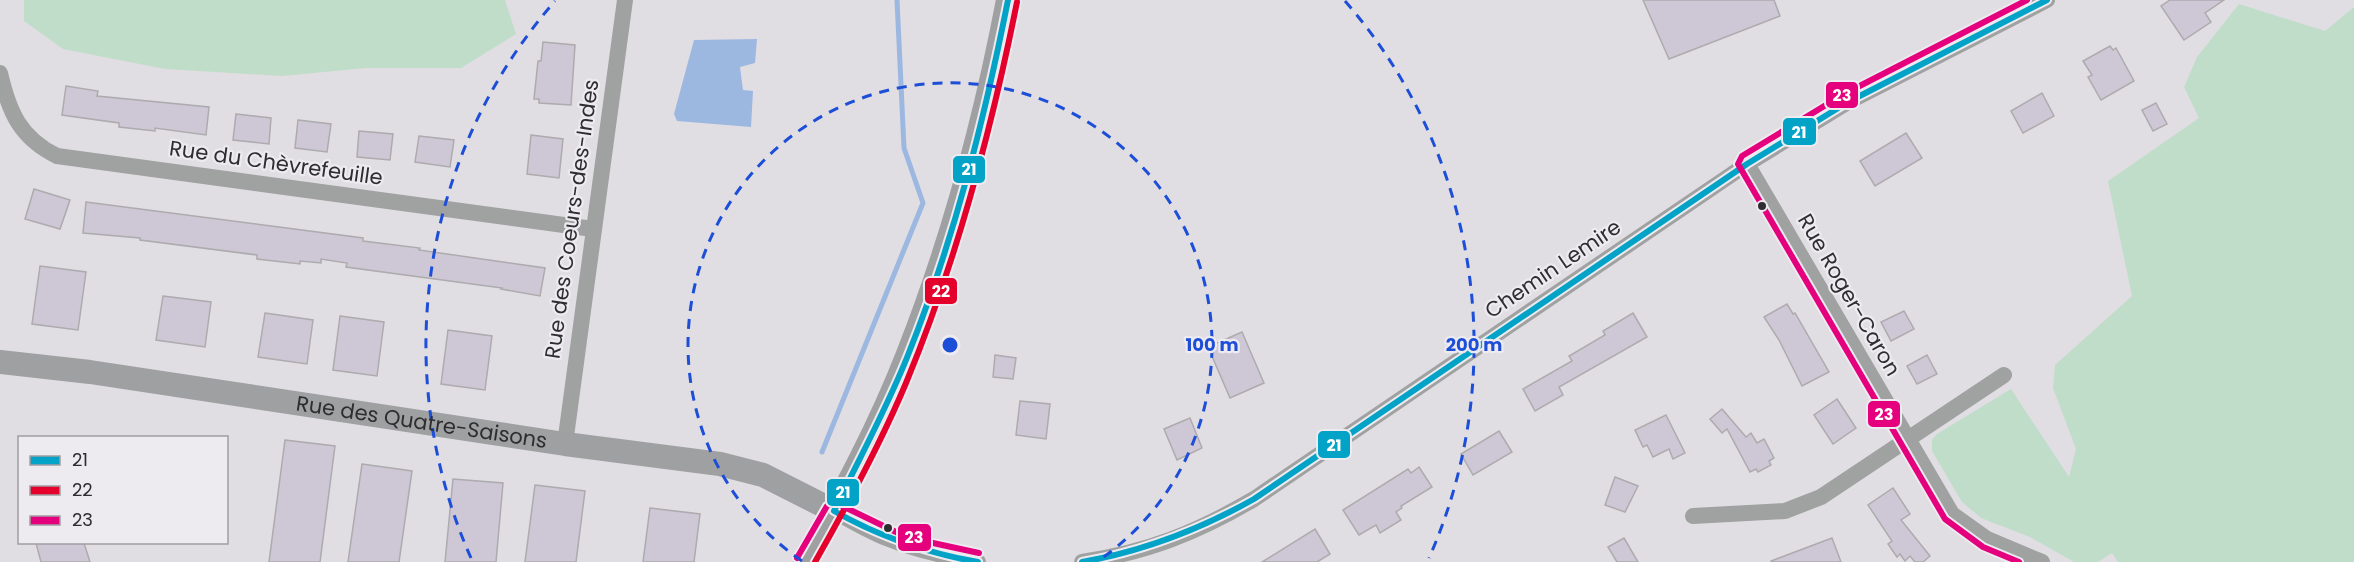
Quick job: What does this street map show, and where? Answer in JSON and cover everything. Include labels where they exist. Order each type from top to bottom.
[{"type":"street","name":"Rue des Coeurs-des-Indes","points":[[565,444],[625,0]]},
{"type":"street","points":[[805,562],[872,436],[907,356],[947,245],[968,175],[987,100],[1008,0]]},
{"type":"street","name":"Chemin Lemire","points":[[1082,562],[1129,553],[1183,537],[1212,524],[1254,500],[1747,164],[1848,102],[2047,0]]},
{"type":"street","name":"Rue du Chèvrefeuille","points":[[0,73],[12,110],[22,131],[42,149],[57,156],[593,229]]},
{"type":"street","name":"Rue Roger-Caron","points":[[1747,164],[1952,514],[1987,539],[2042,562]]},
{"type":"street","name":"Rue des Quatre-Saisons","points":[[0,362],[90,372],[565,444],[744,468],[763,475],[834,511]]},
{"type":"street","points":[[1693,516],[1785,511],[1821,497],[2004,375]]},
{"type":"street","points":[[834,511],[882,537],[952,558],[978,562]]},
{"type":"green space","points":[[24,0],[505,0],[516,34],[461,68],[366,68],[282,76],[165,69],[63,49],[24,21]]},
{"type":"green space","points":[[2239,4],[2325,31],[2354,7],[2354,562],[2118,562],[2112,553],[2098,562],[2074,562],[2030,537],[1981,518],[1962,502],[1932,451],[1932,440],[1937,434],[2011,389],[2069,477],[2076,449],[2053,388],[2055,365],[2132,296],[2108,181],[2199,118],[2184,87],[2197,57]]},
{"type":"water","points":[[757,39],[755,63],[740,67],[743,90],[753,91],[751,127],[677,121],[674,114],[694,40]]},
{"type":"building","points":[[1643,0],[1774,0],[1780,16],[1669,59]]},
{"type":"building","points":[[2170,0],[2224,0],[2205,13],[2211,22],[2184,40],[2161,6]]},
{"type":"building","points":[[543,42],[575,45],[571,105],[539,103],[539,99],[534,99],[538,61],[541,61]]},
{"type":"building","points":[[2110,46],[2113,50],[2116,48],[2134,81],[2101,100],[2088,77],[2092,75],[2083,61]]},
{"type":"building","points":[[66,86],[98,91],[97,96],[209,107],[206,135],[155,128],[155,131],[119,127],[119,123],[62,115]]},
{"type":"building","points":[[2042,93],[2054,116],[2023,133],[2011,111]]},
{"type":"building","points":[[2156,103],[2167,124],[2153,131],[2142,110]]},
{"type":"building","points":[[236,114],[271,118],[269,144],[233,140]]},
{"type":"building","points":[[298,120],[331,124],[327,152],[295,148]]},
{"type":"building","points":[[359,131],[393,134],[390,160],[357,157]]},
{"type":"building","points":[[1906,133],[1922,158],[1875,186],[1860,161]]},
{"type":"building","points":[[531,135],[563,139],[559,178],[527,174]]},
{"type":"building","points":[[419,136],[454,140],[450,167],[415,162]]},
{"type":"building","points":[[34,189],[70,200],[60,229],[25,219]]},
{"type":"building","points":[[86,202],[363,238],[363,241],[545,268],[540,296],[502,288],[346,267],[347,263],[321,259],[321,263],[300,261],[300,264],[257,259],[257,255],[140,240],[140,238],[83,233]]},
{"type":"building","points":[[40,266],[86,272],[78,330],[32,324]]},
{"type":"building","points":[[163,296],[211,302],[205,347],[156,340]]},
{"type":"building","points":[[1787,304],[1793,314],[1795,313],[1829,372],[1802,386],[1779,340],[1764,317]]},
{"type":"building","points":[[1904,311],[1914,329],[1891,341],[1881,322]]},
{"type":"building","points":[[265,313],[313,320],[307,364],[258,357]]},
{"type":"building","points":[[1633,313],[1647,337],[1559,387],[1563,395],[1535,411],[1523,389],[1572,361],[1569,356],[1605,335],[1603,331]]},
{"type":"building","points":[[340,316],[384,322],[377,376],[333,370]]},
{"type":"building","points":[[448,330],[492,336],[485,390],[441,384]]},
{"type":"building","points":[[1242,332],[1264,383],[1230,398],[1208,347]]},
{"type":"building","points":[[995,355],[1016,358],[1013,379],[993,377]]},
{"type":"building","points":[[1927,355],[1937,374],[1917,384],[1907,366]]},
{"type":"building","points":[[1837,399],[1856,428],[1833,444],[1814,415]]},
{"type":"building","points":[[1020,401],[1050,404],[1046,439],[1016,435]]},
{"type":"building","points":[[1722,409],[1746,437],[1751,433],[1757,443],[1764,439],[1774,458],[1769,461],[1771,465],[1758,472],[1756,469],[1750,472],[1727,429],[1722,433],[1710,419]]},
{"type":"building","points":[[1666,415],[1685,453],[1673,459],[1669,449],[1653,457],[1647,445],[1643,447],[1635,430]]},
{"type":"building","points":[[1190,418],[1202,448],[1177,460],[1164,429]]},
{"type":"building","points":[[1499,431],[1512,452],[1473,475],[1461,454]]},
{"type":"building","points":[[285,440],[335,446],[320,562],[269,562]]},
{"type":"building","points":[[362,464],[412,471],[399,562],[348,562]]},
{"type":"building","points":[[1419,467],[1432,487],[1401,506],[1402,508],[1396,512],[1401,520],[1380,533],[1376,525],[1359,535],[1343,510],[1408,469],[1411,473]]},
{"type":"building","points":[[1615,477],[1638,486],[1625,512],[1605,505]]},
{"type":"building","points":[[453,479],[503,483],[496,562],[445,562]]},
{"type":"building","points":[[535,485],[585,491],[576,562],[525,562]]},
{"type":"building","points":[[1893,488],[1910,514],[1901,520],[1930,556],[1923,562],[1915,562],[1910,556],[1905,561],[1900,554],[1897,557],[1888,544],[1892,541],[1868,505]]},
{"type":"building","points":[[650,508],[700,514],[694,562],[643,562]]},
{"type":"building","points":[[1315,529],[1330,554],[1317,562],[1262,562]]},
{"type":"building","points":[[1624,538],[1638,562],[1617,562],[1608,547]]},
{"type":"building","points":[[1832,538],[1841,562],[1771,562],[1771,561]]},
{"type":"building","points":[[36,544],[84,544],[90,562],[41,562]]},
{"type":"waterway","points":[[822,452],[923,203],[904,148],[897,0]]},
{"type":"transit line","name":"21","points":[[978,562],[904,543],[869,529],[834,511],[900,375],[940,268],[978,135],[1008,0]]},
{"type":"transit line","name":"23","points":[[2019,562],[1983,547],[1945,519],[1738,164],[1742,156],[1844,94],[2027,0]]},
{"type":"transit line","name":"21","points":[[1082,562],[1127,552],[1171,538],[1254,499],[1747,164],[1848,102],[2047,0]]},
{"type":"transit line","name":"22","points":[[815,562],[896,406],[941,290],[984,147],[1017,2]]},
{"type":"transit line","name":"23","points":[[797,558],[827,506],[834,502],[898,533],[979,553]]}]
